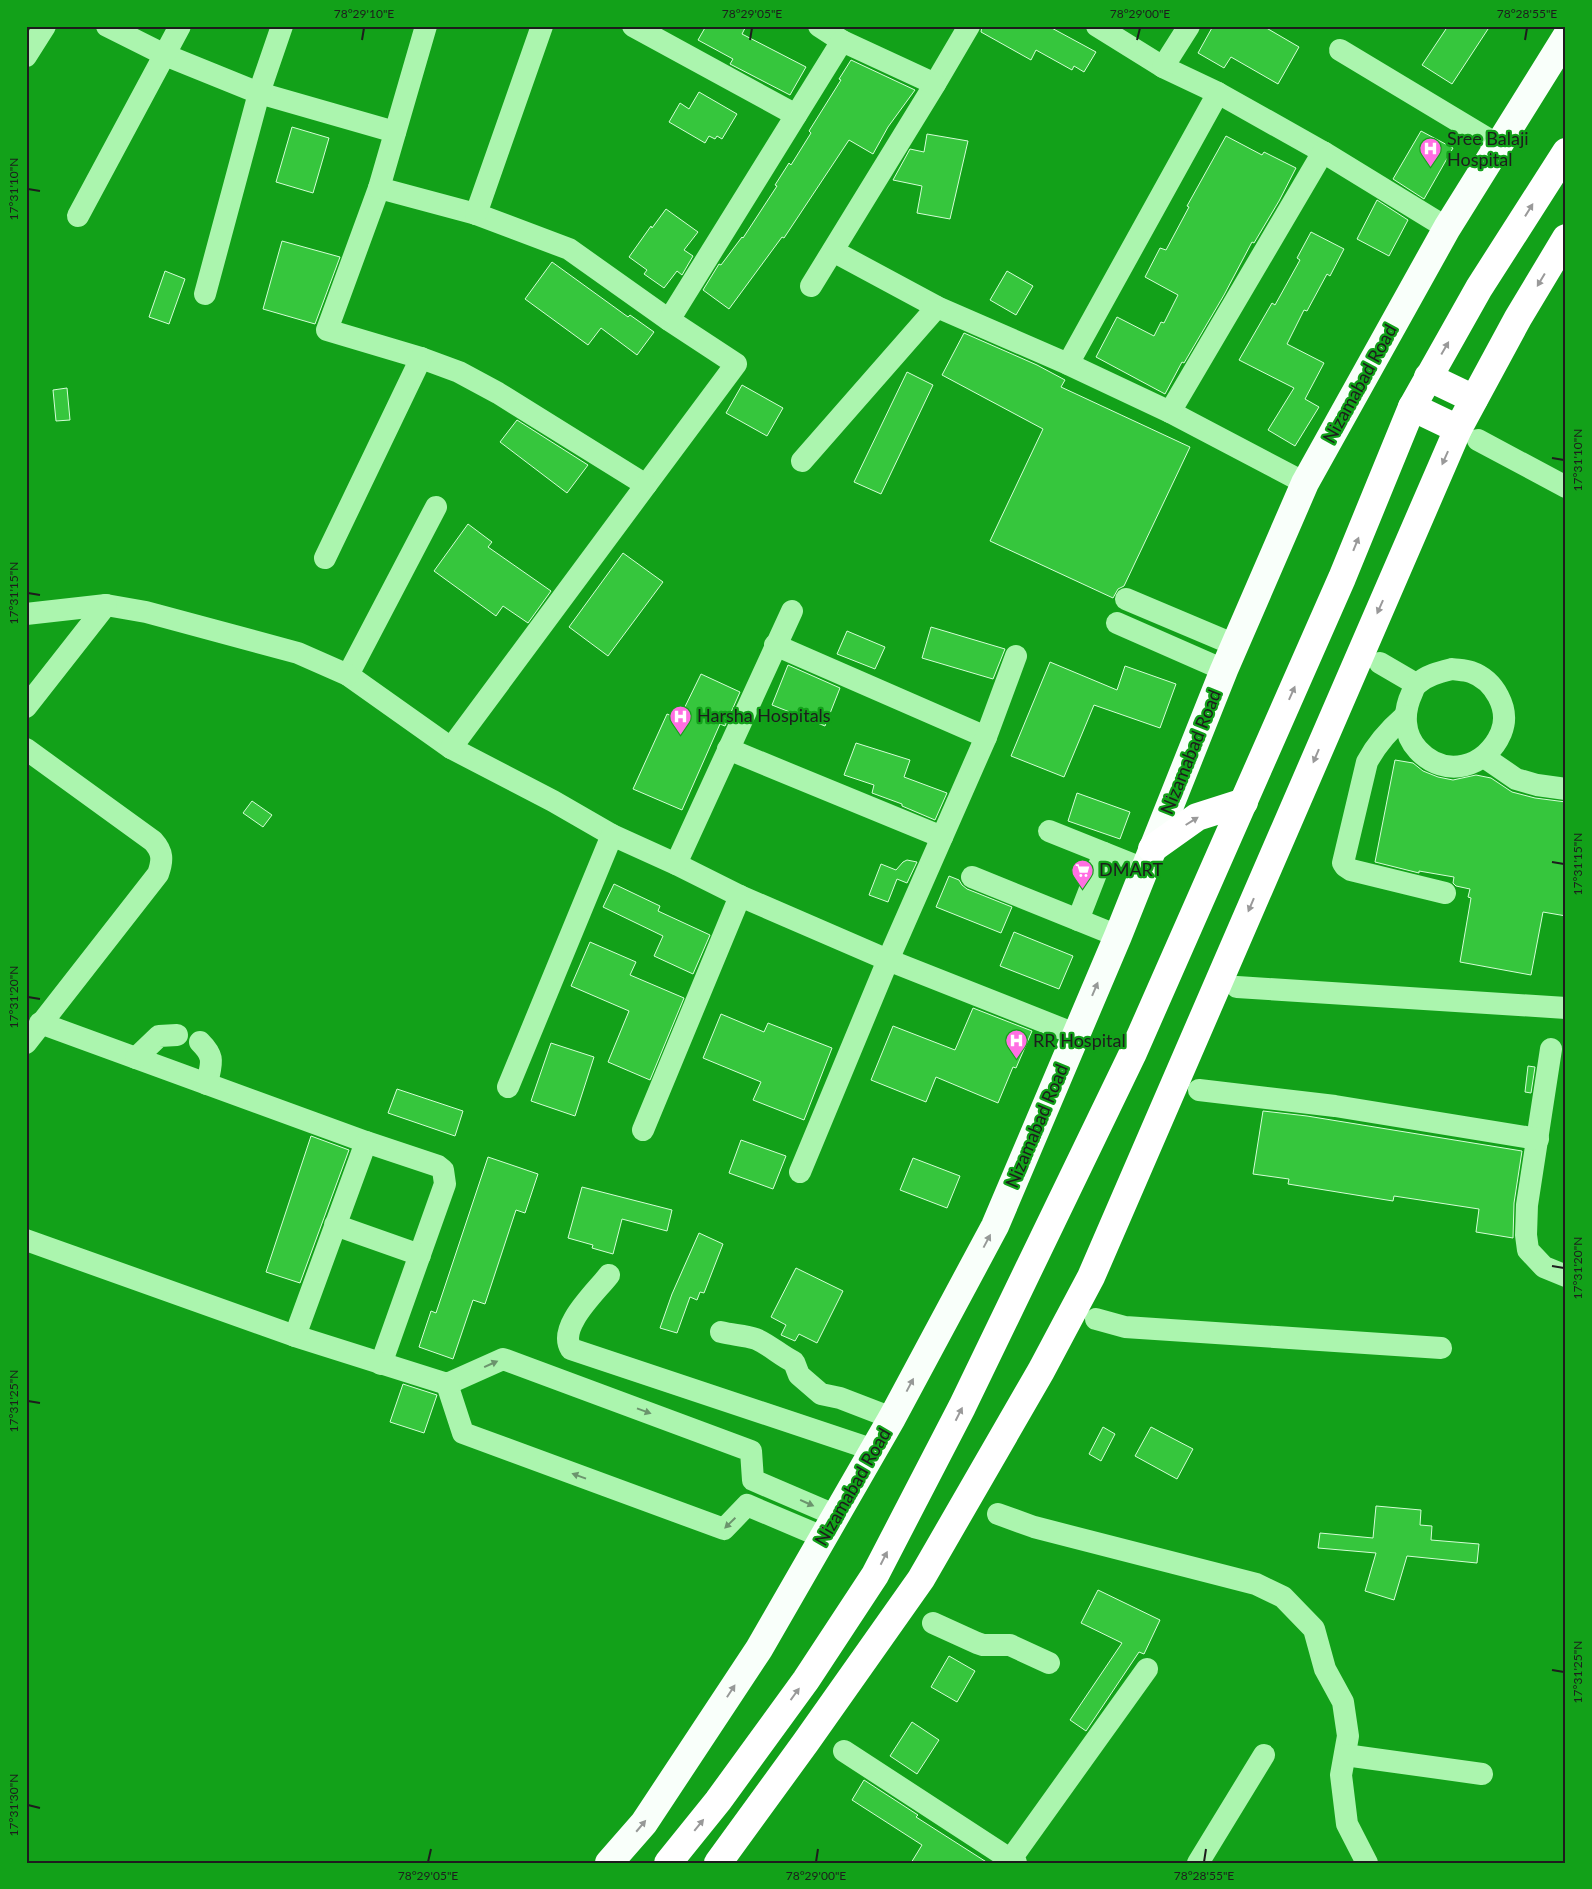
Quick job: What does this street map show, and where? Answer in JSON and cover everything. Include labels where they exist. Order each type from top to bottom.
[{"type":"highway","points":[[668,1863],[718,1801],[806,1680],[875,1575],[962,1407],[1132,1055],[1342,578],[1412,407],[1479,288],[1566,152]]},
{"type":"highway","points":[[718,1863],[921,1579],[1041,1371],[1091,1276],[1468,434],[1474,399],[1518,318],[1566,238]]},
{"type":"highway","points":[[1428,377],[1474,399]]},
{"type":"highway","points":[[1412,407],[1468,434]]},
{"type":"highway","points":[[1148,859],[1197,817],[1244,802]]},
{"type":"main road","name":"Nizamabad Road","points":[[609,1863],[644,1822],[759,1649],[831,1527],[892,1418],[995,1226],[1118,936],[1224,670],[1305,483],[1447,228],[1566,37]]},
{"type":"street","points":[[26,56],[45,26]]},
{"type":"street","points":[[107,26],[165,55],[259,93],[395,132]]},
{"type":"street","points":[[78,216],[180,26]]},
{"type":"street","points":[[205,294],[259,93],[282,26]]},
{"type":"street","points":[[426,26],[379,188],[328,330],[421,358],[459,372],[498,393],[646,485]]},
{"type":"street","points":[[476,214],[542,26]]},
{"type":"street","points":[[633,26],[796,115]]},
{"type":"street","points":[[819,26],[842,41],[935,84]]},
{"type":"street","points":[[811,286],[969,26]]},
{"type":"street","points":[[1097,26],[1163,67],[1218,93],[1323,152],[1447,228]]},
{"type":"street","points":[[1163,67],[1189,26]]},
{"type":"street","points":[[668,320],[842,41]]},
{"type":"street","points":[[1340,50],[1498,145]]},
{"type":"street","points":[[1068,364],[1218,93]]},
{"type":"street","points":[[1170,412],[1323,152]]},
{"type":"street","points":[[379,188],[476,214],[569,249],[668,320],[736,364],[451,748]]},
{"type":"street","points":[[833,251],[936,308],[1068,364],[1170,412],[1305,483]]},
{"type":"street","points":[[802,461],[936,308]]},
{"type":"street","points":[[324,558],[421,358]]},
{"type":"street","points":[[1468,434],[1566,487]]},
{"type":"street","points":[[348,674],[436,507]]},
{"type":"street","points":[[1126,599],[1235,645]]},
{"type":"street","points":[[26,707],[106,605]]},
{"type":"street","points":[[26,614],[106,605],[146,612],[298,653],[348,674],[451,748],[612,834],[740,896],[888,960],[1075,1034]]},
{"type":"street","points":[[676,864],[792,611]]},
{"type":"street","points":[[1117,623],[1224,670]]},
{"type":"street","points":[[775,645],[986,737]]},
{"type":"street","points":[[800,1172],[888,960],[986,737],[1016,656]]},
{"type":"street","points":[[1380,663],[1416,684]]},
{"type":"street","points":[[1452,669],[1470,671],[1486,680],[1497,693],[1503,710],[1503,728],[1496,744],[1484,758],[1467,765],[1449,766],[1431,761],[1417,750],[1408,734],[1405,716],[1407,705],[1416,684],[1434,673],[1452,669]]},
{"type":"street","points":[[1405,716],[1386,733],[1367,762],[1343,863],[1351,870],[1445,893]]},
{"type":"street","points":[[26,749],[154,841],[161,850],[162,861],[158,874],[26,1042]]},
{"type":"street","points":[[728,749],[942,837]]},
{"type":"street","points":[[1484,758],[1516,779],[1537,785],[1566,789]]},
{"type":"street","points":[[1049,831],[1104,853],[1148,859]]},
{"type":"street","points":[[508,1086],[612,834]]},
{"type":"street","points":[[1078,920],[1104,853]]},
{"type":"street","points":[[972,877],[1118,936]]},
{"type":"street","points":[[644,1130],[740,896]]},
{"type":"street","points":[[1237,987],[1566,1008]]},
{"type":"street","points":[[40,1023],[366,1142],[438,1166],[443,1170],[445,1184],[381,1364]]},
{"type":"street","points":[[136,1058],[159,1036],[177,1035]]},
{"type":"street","points":[[200,1042],[210,1052],[212,1061],[207,1084]]},
{"type":"street","points":[[1551,1049],[1527,1205],[1526,1235],[1528,1250],[1544,1267],[1566,1276]]},
{"type":"street","points":[[1199,1090],[1335,1106],[1538,1139]]},
{"type":"street","points":[[295,1336],[366,1142]]},
{"type":"street","points":[[335,1225],[420,1255]]},
{"type":"street","points":[[26,1240],[295,1336],[447,1384],[503,1359],[751,1451],[753,1480],[831,1527]]},
{"type":"street","points":[[609,1275],[570,1324],[566,1339],[571,1349],[874,1450]]},
{"type":"street","points":[[1096,1319],[1125,1327],[1441,1348]]},
{"type":"street","points":[[721,1332],[754,1338],[763,1342],[794,1362],[799,1375],[820,1394],[840,1398],[892,1418]]},
{"type":"street","points":[[447,1384],[463,1433],[724,1529],[747,1505],[831,1527]]},
{"type":"street","points":[[998,1514],[1034,1527],[1256,1584],[1283,1597],[1314,1629],[1325,1668],[1343,1702],[1348,1736],[1341,1775],[1347,1824],[1367,1863]]},
{"type":"street","points":[[933,1623],[977,1643],[984,1645],[1010,1645],[1049,1663]]},
{"type":"street","points":[[844,1751],[1012,1862],[1147,1669]]},
{"type":"street","points":[[1198,1863],[1264,1755]]},
{"type":"street","points":[[1345,1755],[1482,1774]]},
{"type":"building","points":[[706,26],[746,26],[742,34],[806,67],[790,95],[730,64],[733,59],[698,40]]},
{"type":"building","points":[[982,26],[1048,26],[1096,52],[1084,72],[1074,66],[1072,70],[1036,50],[1031,60],[981,32]]},
{"type":"building","points":[[1213,26],[1263,26],[1299,47],[1278,84],[1231,57],[1224,68],[1198,53]]},
{"type":"building","points":[[1448,26],[1490,26],[1452,84],[1422,65]]},
{"type":"building","points":[[851,60],[915,90],[888,127],[873,154],[849,140],[784,238],[782,237],[729,309],[703,290],[719,264],[721,265],[743,238],[777,186],[775,185],[789,163],[791,165]]},
{"type":"building","points":[[699,92],[737,114],[722,139],[717,136],[715,139],[709,136],[705,143],[669,122],[680,103],[689,109]]},
{"type":"building","points":[[292,127],[329,138],[313,193],[276,182]]},
{"type":"building","points":[[1421,131],[1453,148],[1424,199],[1393,179]]},
{"type":"building","points":[[927,134],[968,141],[950,219],[917,213],[922,186],[893,180],[910,149],[924,152]]},
{"type":"building","points":[[1226,136],[1262,155],[1264,152],[1296,168],[1279,201],[1254,243],[1252,242],[1224,295],[1184,363],[1182,362],[1165,394],[1096,357],[1117,317],[1154,336],[1161,322],[1164,323],[1178,295],[1145,277],[1160,248],[1166,250],[1189,207],[1187,206]]},
{"type":"building","points":[[1377,200],[1408,220],[1389,256],[1357,239]]},
{"type":"building","points":[[666,209],[698,232],[684,250],[693,256],[682,275],[677,271],[664,288],[644,274],[647,270],[629,257],[651,226],[652,228]]},
{"type":"building","points":[[1311,232],[1344,249],[1330,276],[1327,274],[1307,311],[1304,310],[1287,344],[1324,363],[1305,399],[1319,407],[1295,446],[1268,430],[1294,388],[1239,360],[1272,303],[1275,305],[1300,260],[1297,258]]},
{"type":"building","points":[[282,241],[340,257],[315,324],[263,309]]},
{"type":"building","points":[[552,262],[628,317],[630,315],[654,332],[637,355],[601,328],[588,345],[525,299]]},
{"type":"building","points":[[165,271],[185,279],[169,324],[149,317]]},
{"type":"building","points":[[1007,271],[1033,286],[1016,315],[990,300]]},
{"type":"building","points":[[964,333],[1037,365],[1065,380],[1061,387],[1190,447],[1124,586],[1118,589],[1113,598],[990,541],[1043,429],[942,375]]},
{"type":"building","points":[[907,372],[933,385],[881,494],[854,482]]},
{"type":"building","points":[[742,385],[783,408],[767,436],[726,413]]},
{"type":"building","points":[[67,388],[70,420],[56,421],[53,390]]},
{"type":"building","points":[[517,420],[588,465],[567,493],[500,442]]},
{"type":"building","points":[[468,524],[492,542],[488,547],[551,591],[528,623],[503,606],[496,616],[434,571]]},
{"type":"building","points":[[623,553],[663,582],[608,656],[569,627]]},
{"type":"building","points":[[931,627],[1005,649],[993,679],[922,658]]},
{"type":"building","points":[[847,631],[885,647],[875,669],[837,654]]},
{"type":"building","points":[[1050,662],[1117,690],[1125,666],[1176,684],[1160,728],[1094,705],[1064,777],[1011,756]]},
{"type":"building","points":[[788,665],[840,688],[825,726],[772,705]]},
{"type":"building","points":[[701,674],[740,692],[725,726],[720,724],[682,810],[633,789],[667,714],[679,719]]},
{"type":"building","points":[[856,743],[910,760],[904,777],[947,793],[935,820],[902,806],[902,804],[872,793],[874,785],[844,775]]},
{"type":"building","points":[[1395,760],[1413,763],[1423,771],[1438,777],[1453,780],[1476,775],[1491,778],[1512,792],[1535,798],[1566,802],[1566,916],[1543,912],[1531,975],[1460,962],[1471,898],[1468,897],[1470,889],[1456,886],[1453,883],[1454,877],[1419,871],[1419,873],[1375,862]]},
{"type":"building","points":[[1077,793],[1130,812],[1120,839],[1068,821]]},
{"type":"building","points":[[252,801],[272,815],[263,827],[243,813]]},
{"type":"building","points":[[907,860],[917,862],[907,883],[897,879],[888,902],[869,895],[881,864],[896,870]]},
{"type":"building","points":[[949,876],[959,880],[967,889],[1012,907],[1001,933],[936,907]]},
{"type":"building","points":[[614,884],[660,906],[658,911],[710,935],[693,974],[654,956],[663,936],[603,907]]},
{"type":"building","points":[[1014,932],[1073,956],[1059,989],[1000,966]]},
{"type":"building","points":[[590,942],[636,962],[630,975],[684,998],[650,1080],[608,1062],[629,1011],[571,986]]},
{"type":"building","points":[[973,1008],[1032,1031],[1016,1068],[1013,1067],[998,1103],[936,1077],[926,1102],[871,1080],[893,1026],[955,1050]]},
{"type":"building","points":[[721,1014],[764,1032],[768,1023],[832,1048],[804,1120],[753,1100],[761,1082],[703,1058]]},
{"type":"building","points":[[551,1043],[594,1057],[575,1116],[531,1101]]},
{"type":"building","points":[[1528,1066],[1535,1067],[1531,1093],[1525,1092]]},
{"type":"building","points":[[397,1089],[463,1111],[455,1136],[388,1113]]},
{"type":"building","points":[[1263,1111],[1307,1116],[1522,1151],[1514,1203],[1513,1238],[1476,1232],[1479,1209],[1394,1196],[1393,1201],[1288,1184],[1289,1179],[1253,1174]]},
{"type":"building","points":[[311,1136],[349,1150],[300,1283],[266,1272]]},
{"type":"building","points":[[741,1140],[786,1156],[773,1189],[729,1173]]},
{"type":"building","points":[[488,1157],[538,1174],[525,1213],[516,1210],[485,1304],[473,1300],[453,1359],[419,1347],[431,1311],[436,1313]]},
{"type":"building","points":[[913,1158],[960,1176],[947,1208],[900,1190]]},
{"type":"building","points":[[582,1187],[672,1210],[667,1231],[622,1219],[613,1254],[592,1248],[593,1245],[568,1238]]},
{"type":"building","points":[[699,1233],[723,1244],[704,1293],[700,1292],[697,1300],[690,1297],[677,1333],[660,1328],[672,1294]]},
{"type":"building","points":[[796,1268],[843,1291],[817,1343],[799,1334],[795,1341],[781,1335],[786,1325],[771,1317]]},
{"type":"building","points":[[403,1384],[437,1395],[424,1433],[390,1422]]},
{"type":"building","points":[[1103,1427],[1115,1434],[1101,1461],[1089,1454]]},
{"type":"building","points":[[1151,1427],[1193,1449],[1177,1479],[1135,1456]]},
{"type":"building","points":[[1376,1506],[1421,1510],[1420,1525],[1432,1526],[1431,1540],[1479,1544],[1477,1563],[1407,1556],[1394,1600],[1365,1591],[1376,1553],[1318,1548],[1320,1533],[1373,1538]]},
{"type":"building","points":[[1098,1590],[1160,1620],[1144,1654],[1139,1652],[1086,1731],[1070,1720],[1122,1643],[1081,1623]]},
{"type":"building","points":[[949,1656],[975,1671],[957,1702],[931,1687]]},
{"type":"building","points":[[912,1722],[939,1740],[917,1774],[890,1756]]},
{"type":"building","points":[[864,1780],[918,1815],[916,1817],[988,1863],[911,1863],[922,1845],[852,1800]]},
{"type":"place","name":"Sree Balaji Hospital","points":[[1431,168]]},
{"type":"place","name":"Harsha Hospitals","points":[[681,735]]},
{"type":"place","name":"DMART","points":[[1083,889]]},
{"type":"place","name":"RR Hospital","points":[[1017,1060]]}]
